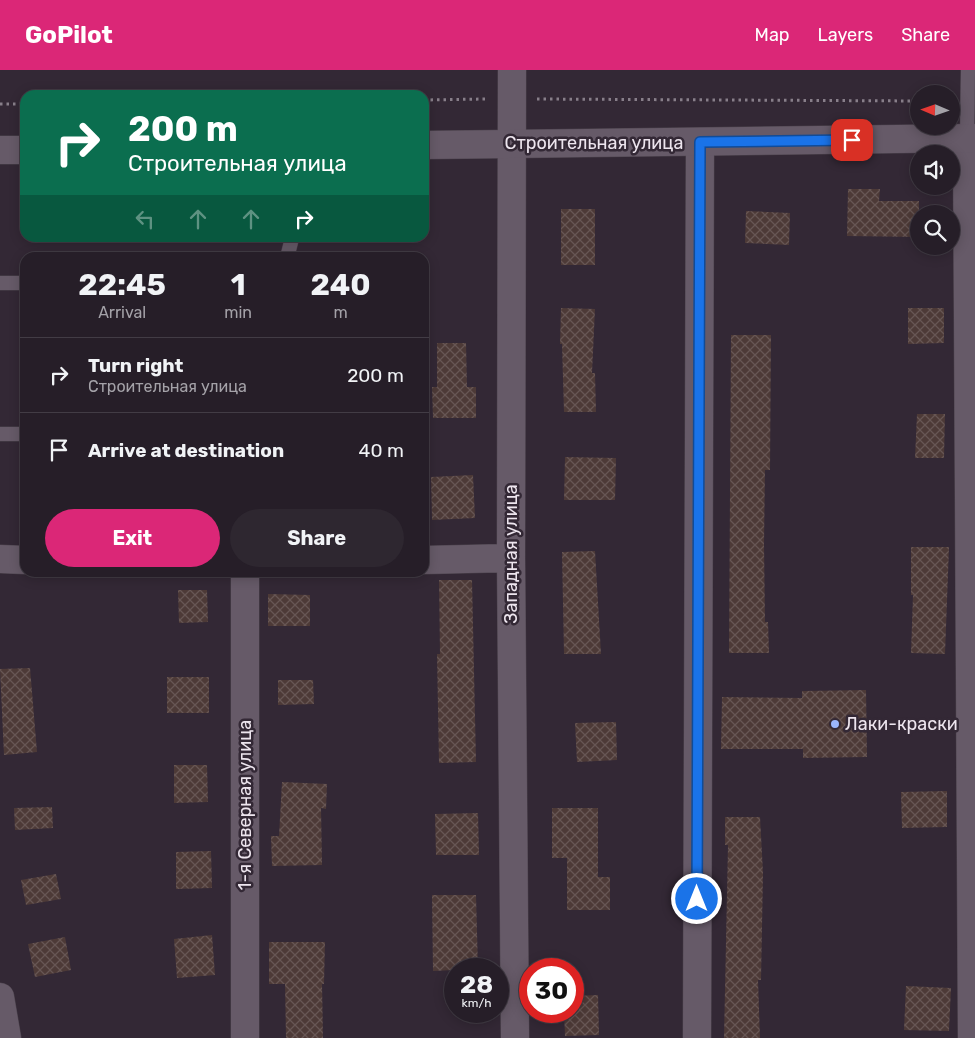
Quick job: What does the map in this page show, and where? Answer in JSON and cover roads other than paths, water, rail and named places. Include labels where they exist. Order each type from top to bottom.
[{"type":"street","name":"Западная улица","points":[[512,70],[511,558],[515,1038]]},
{"type":"street","name":"Строительная улица","points":[[429,145],[971,138]]},
{"type":"street","points":[[971,138],[972,1038]]},
{"type":"street","points":[[697,1038],[700,142]]},
{"type":"street","points":[[0,150],[20,150]]},
{"type":"street","points":[[429,560],[511,558]]},
{"type":"street","points":[[0,559],[20,560]]},
{"type":"street","name":"1-я Северная улица","points":[[245,577],[245,1038]]},
{"type":"street","points":[[0,997],[7,1038]]},
{"type":"lane","points":[[968,70],[971,138]]},
{"type":"lane","points":[[0,283],[20,283]]},
{"type":"lane","points":[[0,434],[20,434]]},
{"type":"place","name":"Лаки-краски","points":[[835,724]]}]
